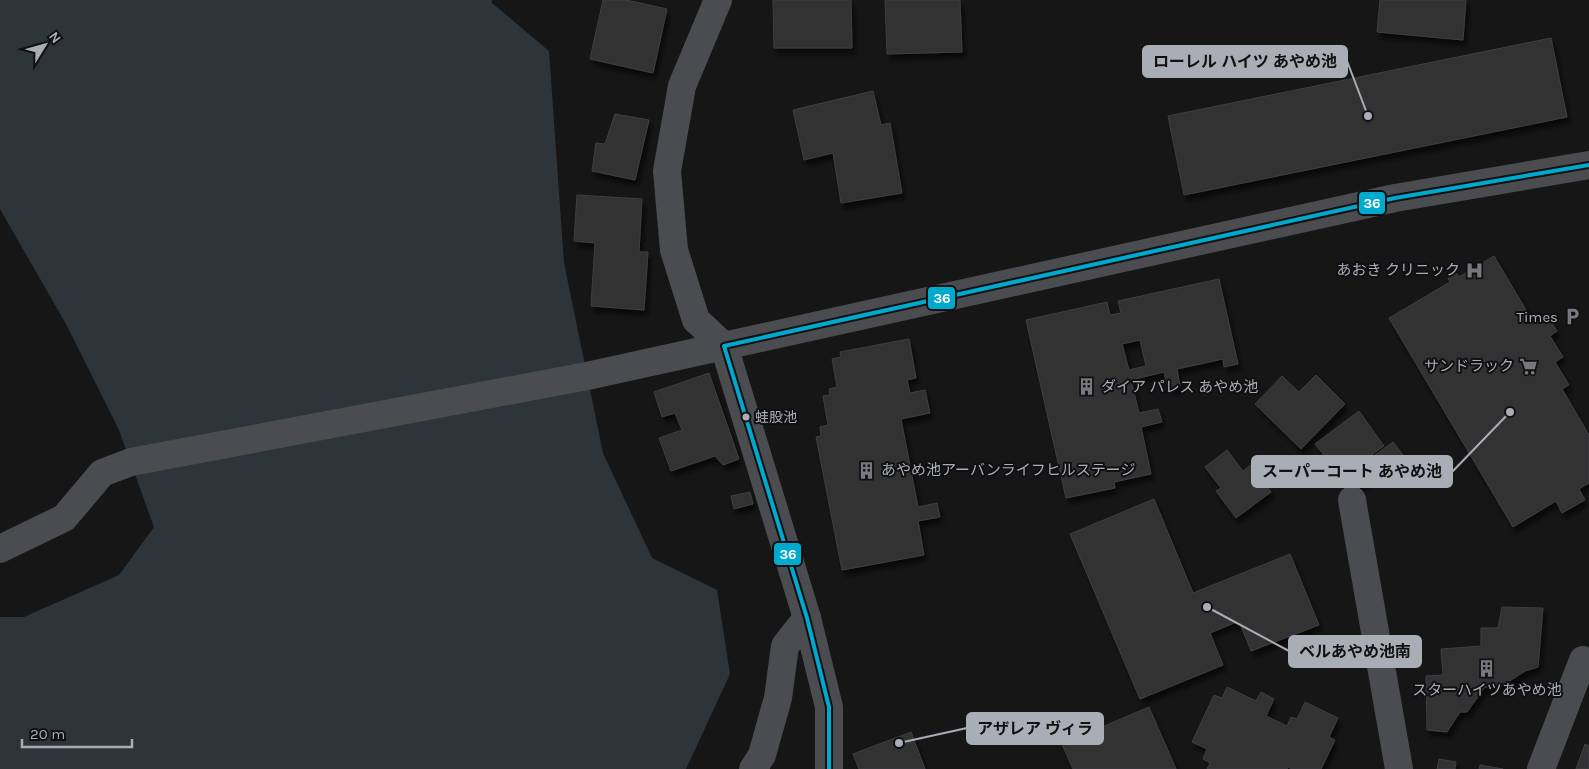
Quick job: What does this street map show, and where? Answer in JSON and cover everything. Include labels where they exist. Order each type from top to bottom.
[{"type":"street","points":[[718,0],[682,86],[667,170],[674,250],[696,320],[724,346],[807,618],[829,707],[829,769]]},
{"type":"street","points":[[0,549],[64,518],[102,473],[131,462],[588,376],[1395,198],[1589,165]]},
{"type":"street","points":[[1352,500],[1399,769]]},
{"type":"street","points":[[753,769],[762,756],[778,698],[785,646],[807,618]]},
{"type":"street","points":[[1541,769],[1583,660]]},
{"type":"shaded area","points":[[0,0],[492,0],[492,3],[549,51],[564,263],[603,453],[652,558],[717,590],[730,674],[686,769],[0,769],[0,617],[24,617],[119,575],[154,527],[119,430],[66,324],[0,209]]},
{"type":"building","points":[[603,0],[626,0],[667,9],[653,73],[590,59]]},
{"type":"building","points":[[773,0],[851,0],[852,48],[774,48]]},
{"type":"building","points":[[885,0],[960,0],[962,52],[887,54]]},
{"type":"building","points":[[1380,0],[1466,0],[1463,40],[1377,32]]},
{"type":"building","points":[[1551,38],[1567,117],[1184,195],[1168,116]]},
{"type":"building","points":[[873,91],[881,125],[890,123],[902,193],[841,203],[833,153],[804,160],[793,110]]},
{"type":"building","points":[[615,114],[649,120],[635,180],[592,171],[596,143],[605,144]]},
{"type":"building","points":[[577,195],[642,199],[639,252],[648,252],[644,310],[591,306],[595,243],[574,241]]},
{"type":"building","points":[[1494,256],[1532,320],[1539,316],[1543,323],[1549,319],[1557,331],[1550,336],[1563,357],[1555,362],[1569,385],[1562,389],[1589,435],[1589,483],[1579,489],[1585,500],[1562,513],[1556,501],[1513,527],[1389,318],[1450,282],[1448,278],[1456,273],[1459,277]]},
{"type":"building","name":"ダイア パレス あやめ池","points":[[1219,279],[1238,364],[1224,367],[1223,359],[1177,369],[1180,386],[1168,389],[1164,372],[1131,380],[1139,413],[1158,409],[1162,422],[1141,427],[1151,474],[1114,482],[1115,488],[1066,498],[1026,320],[1107,302],[1110,315],[1121,313],[1118,301]],"holes":[[[1140,340],[1146,366],[1129,370],[1122,344]]]},
{"type":"building","name":"あやめ池アーバンライフヒルステージ","points":[[909,339],[916,378],[907,380],[910,393],[925,390],[930,413],[901,419],[918,507],[937,503],[940,517],[918,521],[924,555],[842,570],[816,437],[821,436],[820,427],[828,425],[823,396],[830,395],[829,389],[837,387],[832,359],[841,357],[840,352]]},
{"type":"building","points":[[709,373],[739,459],[723,465],[715,456],[671,471],[659,438],[682,430],[675,413],[662,417],[654,392]]},
{"type":"building","points":[[1316,375],[1345,404],[1301,449],[1255,404],[1282,376],[1299,392]]},
{"type":"building","points":[[1359,411],[1384,446],[1370,456],[1380,470],[1353,492],[1315,444]]},
{"type":"building","points":[[1393,442],[1407,460],[1389,474],[1375,455]]},
{"type":"building","points":[[1227,450],[1243,471],[1251,465],[1271,492],[1236,518],[1216,491],[1221,488],[1205,467]]},
{"type":"building","points":[[750,492],[753,504],[734,509],[731,496]]},
{"type":"building","points":[[1154,499],[1193,593],[1290,554],[1319,625],[1251,651],[1239,621],[1210,633],[1223,665],[1140,699],[1070,534]]},
{"type":"building","name":"スターハイツあやめ池","points":[[1502,607],[1543,608],[1538,667],[1525,671],[1499,688],[1485,687],[1467,712],[1460,712],[1447,732],[1427,730],[1426,676],[1443,675],[1441,649],[1481,646],[1481,628],[1498,628]]},
{"type":"building","points":[[1227,687],[1256,701],[1261,692],[1274,699],[1266,716],[1287,726],[1291,717],[1297,719],[1305,702],[1338,718],[1329,737],[1335,740],[1321,769],[1292,769],[1288,767],[1287,769],[1207,769],[1210,763],[1203,759],[1207,749],[1192,742],[1214,695],[1222,698]]},
{"type":"building","points":[[1149,707],[1176,769],[1073,769],[1062,744]]},
{"type":"building","points":[[911,732],[925,769],[859,769],[853,754]]},
{"type":"building","points":[[1585,744],[1589,746],[1589,769],[1576,769]]},
{"type":"building","points":[[1439,759],[1456,762],[1455,769],[1437,769]]},
{"type":"building","points":[[1480,765],[1503,769],[1479,769]]},
{"type":"transit line","name":"36","points":[[829,769],[829,707],[807,618],[724,346],[1395,198],[1589,165]]},
{"type":"place","name":"ローレル ハイツ あやめ池","points":[[1368,116]]},
{"type":"place","name":"あおき クリニック","points":[[1474,270]]},
{"type":"place","name":"Times","points":[[1572,317]]},
{"type":"place","name":"サンドラック","points":[[1528,366]]},
{"type":"place","name":"ダイア パレス あやめ池","points":[[1087,387]]},
{"type":"place","name":"スーパーコート あやめ池","points":[[1510,412]]},
{"type":"place","name":"蛙股池","points":[[746,417]]},
{"type":"place","name":"あやめ池アーバンライフヒルステージ","points":[[867,470]]},
{"type":"place","name":"ベルあやめ池南","points":[[1207,607]]},
{"type":"place","name":"スターハイツあやめ池","points":[[1487,669]]},
{"type":"place","name":"アザレア ヴィラ","points":[[899,743]]}]
